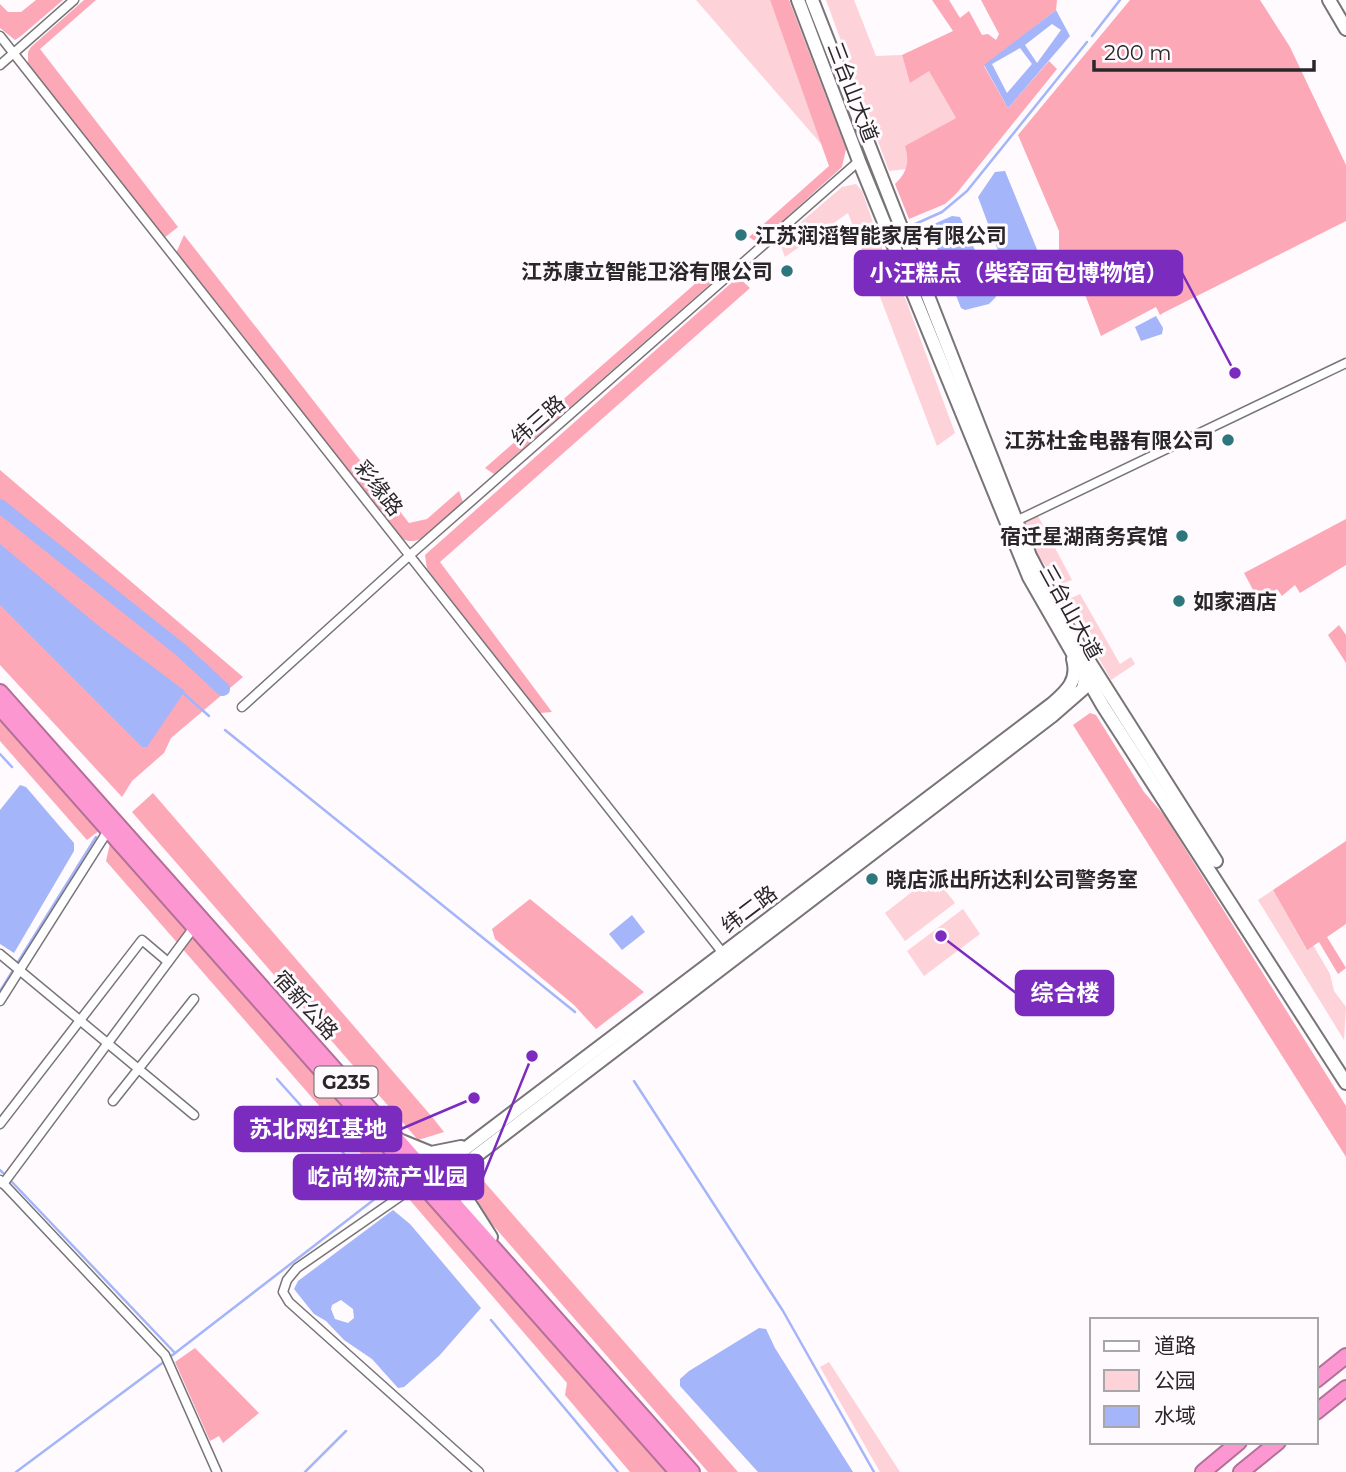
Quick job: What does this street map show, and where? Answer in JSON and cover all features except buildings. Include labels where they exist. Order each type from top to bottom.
[{"type":"highway","name":"宿新公路","points":[[0,692],[198,922],[691,1472]]},
{"type":"highway","name":"宿新公路","points":[[0,708],[397,1138],[429,1181],[677,1472]]},
{"type":"highway","points":[[1318,1378],[1346,1356]]},
{"type":"highway","points":[[1318,1410],[1346,1388]]},
{"type":"highway","points":[[1203,1472],[1237,1444]]},
{"type":"highway","points":[[1241,1472],[1276,1444]]},
{"type":"main road","name":"三台山大道","points":[[797,0],[859,161],[1029,577],[1346,1068]]},
{"type":"main road","name":"三台山大道","points":[[812,0],[1014,522],[1077,653]]},
{"type":"main road","points":[[1329,0],[1346,29]]},
{"type":"main road","points":[[1077,653],[1086,677]]},
{"type":"main road","name":"纬二路","points":[[429,1181],[500,1138],[1064,694],[1073,684],[1077,653]]},
{"type":"main road","name":"三台山大道","points":[[1086,677],[1346,1083]]},
{"type":"main road","name":"纬二路","points":[[429,1181],[505,1118],[726,958],[1074,699],[1083,689],[1086,677]]},
{"type":"main road","points":[[1001,755],[1026,743],[1083,702],[1091,701],[1109,715]]},
{"type":"main road","points":[[397,1138],[431,1153],[449,1152],[505,1118]]},
{"type":"main road","points":[[500,1138],[471,1167],[463,1193],[473,1213],[536,1296]]},
{"type":"street","points":[[0,65],[74,0]]},
{"type":"street","name":"彩缘路","points":[[0,36],[726,958]]},
{"type":"street","name":"纬三路","points":[[243,707],[410,555],[859,161]]},
{"type":"street","points":[[1014,522],[1346,363]]},
{"type":"street","points":[[0,1001],[109,829]]},
{"type":"street","points":[[198,922],[2,1182],[167,1359],[218,1472]]},
{"type":"street","points":[[0,1124],[78,1019],[142,940],[168,962]]},
{"type":"street","points":[[0,954],[194,1115]]},
{"type":"street","points":[[114,1101],[194,999]]},
{"type":"street","points":[[429,1181],[297,1268],[287,1280],[283,1292],[289,1302],[479,1472]]},
{"type":"green space","points":[[696,0],[770,0],[822,145]]},
{"type":"green space","points":[[826,0],[854,0],[876,56],[902,55],[910,83],[929,70],[956,118],[906,146],[909,159],[906,169],[889,171]]},
{"type":"green space","points":[[856,184],[862,191],[889,268],[906,300],[955,433],[937,446],[848,213],[785,257],[779,241],[842,187]]},
{"type":"green space","points":[[1037,514],[1072,580],[1061,584],[1057,582],[1035,551],[1026,534],[1026,522]]},
{"type":"green space","points":[[1080,594],[1120,664],[1131,657],[1135,664],[1111,680],[1069,605],[1069,599]]},
{"type":"green space","points":[[931,877],[936,879],[955,903],[905,941],[885,913]]},
{"type":"green space","points":[[1273,890],[1306,949],[1313,945],[1330,974],[1334,991],[1346,1007],[1344,1040],[1258,900]]},
{"type":"green space","points":[[963,909],[980,934],[924,976],[907,951]]},
{"type":"green space","points":[[829,1362],[900,1472],[880,1472],[820,1367]]},
{"type":"shaded area","points":[[36,0],[63,0],[15,40],[0,28],[0,4],[8,12],[21,12]]},
{"type":"shaded area","points":[[84,0],[96,0],[40,49],[178,227],[164,238],[28,66],[28,52],[31,47]]},
{"type":"shaded area","points":[[770,0],[789,0],[846,149],[842,167],[758,243],[749,237],[829,166]]},
{"type":"shaded area","points":[[932,0],[949,0],[960,18],[969,11],[982,35],[988,34],[996,40],[999,34],[981,0],[1057,0],[1056,10],[984,66],[1008,108],[1049,61],[1057,69],[956,194],[945,204],[909,219],[895,184],[906,166],[905,146],[956,118],[929,71],[910,83],[902,55],[953,31]]},
{"type":"shaded area","points":[[1130,0],[1260,0],[1290,47],[1346,165],[1346,221],[1160,315],[1156,307],[1101,336],[1084,292],[1064,264],[1059,251],[1059,231],[1018,135]]},
{"type":"shaded area","points":[[184,235],[409,523],[427,519],[459,491],[463,502],[435,530],[419,540],[403,539],[176,253]]},
{"type":"shaded area","points":[[720,262],[725,271],[494,474],[485,468]]},
{"type":"shaded area","points":[[738,277],[750,288],[440,562],[552,712],[540,713],[427,569],[425,555]]},
{"type":"shaded area","points":[[0,470],[243,677],[171,738],[164,753],[132,781],[122,797],[0,665]]},
{"type":"shaded area","points":[[1346,519],[1346,565],[1300,593],[1295,585],[1282,596],[1277,589],[1259,601],[1244,573]]},
{"type":"shaded area","points":[[1339,625],[1346,635],[1346,663],[1328,635]]},
{"type":"shaded area","points":[[1090,713],[1096,715],[1144,792],[1164,815],[1346,1106],[1346,1157],[1073,725]]},
{"type":"shaded area","points":[[0,714],[100,830],[87,840],[0,741]]},
{"type":"shaded area","points":[[153,793],[444,1132],[418,1140],[132,812]]},
{"type":"shaded area","points":[[111,839],[410,1178],[401,1185],[376,1171],[106,861]]},
{"type":"shaded area","points":[[1346,841],[1346,924],[1327,937],[1346,968],[1338,974],[1319,942],[1307,950],[1273,890]]},
{"type":"shaded area","points":[[530,899],[644,992],[596,1029],[574,1005],[495,939],[492,929]]},
{"type":"shaded area","points":[[481,1178],[738,1472],[708,1472],[478,1208],[477,1194]]},
{"type":"shaded area","points":[[420,1190],[666,1472],[630,1472],[565,1395],[567,1383],[409,1199]]},
{"type":"shaded area","points":[[195,1348],[259,1413],[223,1443],[219,1436],[210,1441],[175,1362]]},
{"type":"water","points":[[1056,10],[1070,36],[1008,108],[984,65]],"holes":[[[1052,24],[1061,30],[1037,63],[1025,45]],[[1020,48],[1032,64],[1007,93],[992,64]]]},
{"type":"water","points":[[1005,171],[1045,269],[1039,281],[1006,295],[1000,291],[1006,272],[978,197],[995,172]]},
{"type":"water","points":[[952,216],[960,217],[996,297],[989,304],[965,310],[961,308],[930,230],[934,224]]},
{"type":"water","points":[[1156,316],[1163,328],[1162,334],[1141,341],[1135,327]]},
{"type":"water","points":[[0,544],[100,627],[185,691],[147,747],[142,747],[0,605]]},
{"type":"water","points":[[20,785],[26,787],[74,843],[74,851],[14,953],[0,944],[0,810]]},
{"type":"water","points":[[632,915],[645,932],[622,950],[609,934]]},
{"type":"water","points":[[393,1210],[410,1224],[481,1308],[439,1356],[404,1387],[398,1388],[372,1359],[344,1340],[326,1321],[314,1314],[294,1289],[298,1281]],"holes":[[[341,1300],[353,1309],[354,1318],[348,1323],[335,1319],[331,1309],[332,1305]]]},
{"type":"water","points":[[759,1328],[766,1329],[775,1348],[853,1472],[758,1472],[680,1386],[680,1379],[689,1371]]},
{"type":"waterway","points":[[1092,36],[1120,0]]},
{"type":"waterway","points":[[913,225],[942,212],[967,191],[1087,42]]},
{"type":"waterway","points":[[0,506],[181,650],[223,689]]},
{"type":"waterway","points":[[182,692],[209,716]]},
{"type":"waterway","points":[[225,730],[575,1012]]},
{"type":"waterway","points":[[0,754],[12,767]]},
{"type":"waterway","points":[[18,962],[96,837]]},
{"type":"waterway","points":[[0,991],[12,972]]},
{"type":"waterway","points":[[277,1079],[380,1194]]},
{"type":"waterway","points":[[634,1081],[783,1311],[874,1472]]},
{"type":"waterway","points":[[0,1170],[3,1173]]},
{"type":"waterway","points":[[12,1182],[175,1353]]},
{"type":"waterway","points":[[170,1357],[389,1188]]},
{"type":"waterway","points":[[491,1320],[618,1472]]},
{"type":"waterway","points":[[16,1472],[165,1361]]},
{"type":"waterway","points":[[305,1472],[346,1431]]},
{"type":"place","name":"江苏润滔智能家居有限公司","points":[[741,235]]},
{"type":"place","name":"江苏康立智能卫浴有限公司","points":[[787,271]]},
{"type":"place","name":"小汪糕点（柴窑面包博物馆）","points":[[1235,373]]},
{"type":"place","name":"江苏杜金电器有限公司","points":[[1228,440]]},
{"type":"place","name":"宿迁星湖商务宾馆","points":[[1182,536]]},
{"type":"place","name":"如家酒店","points":[[1179,601]]},
{"type":"place","name":"晓店派出所达利公司警务室","points":[[872,879]]},
{"type":"place","name":"综合楼","points":[[941,936]]},
{"type":"place","name":"屹尚物流产业园","points":[[532,1056]]},
{"type":"place","name":"苏北网红基地","points":[[474,1098]]}]
